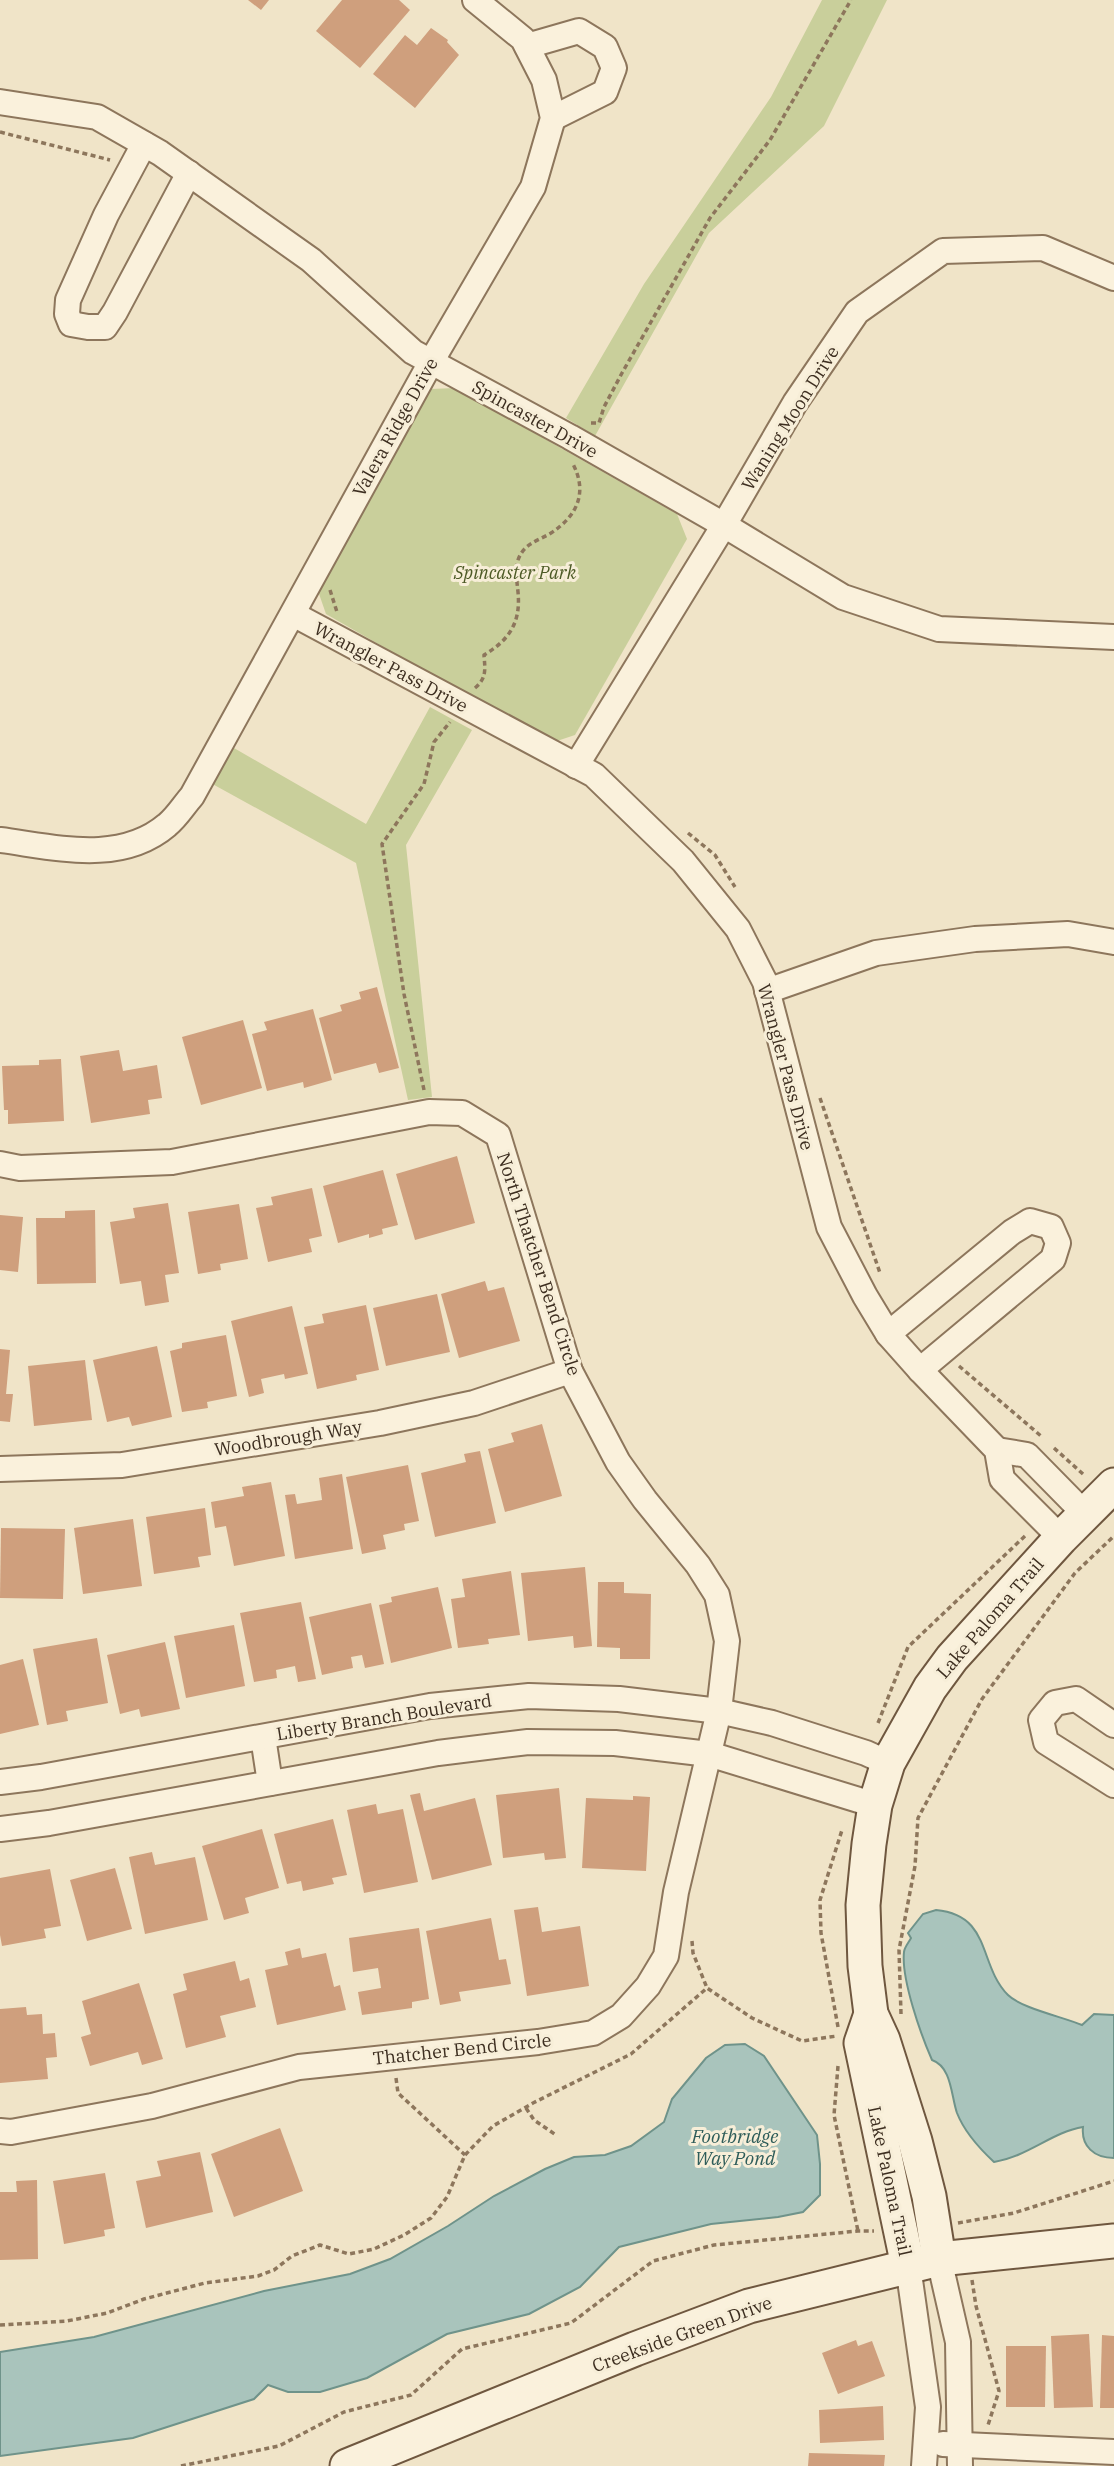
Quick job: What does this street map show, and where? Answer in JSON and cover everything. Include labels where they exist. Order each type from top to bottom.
[{"type":"street","name":"Valera Ridge Drive","points":[[0,840],[95,852],[135,843],[167,825],[192,796],[431,362],[533,187],[553,118],[544,80],[523,39],[475,0]]},
{"type":"street","points":[[527,46],[579,31],[605,47],[614,68],[605,92],[553,118]]},
{"type":"street","name":"Spincaster Drive","points":[[0,102],[97,117],[144,144],[311,260],[413,352],[724,525],[843,597],[939,629],[1114,637]]},
{"type":"street","points":[[144,144],[106,215],[68,300],[67,314],[71,324],[105,327],[116,312],[189,173]]},
{"type":"street","name":"Waning Moon Drive","points":[[576,766],[724,525],[795,403],[857,312],[943,251],[1043,248],[1114,278]]},
{"type":"street","name":"Wrangler Pass Drive","points":[[293,614],[472,701],[594,775],[683,861],[738,929],[765,982],[829,1227],[865,1296],[888,1334],[997,1450],[1002,1479],[1060,1538]]},
{"type":"street","points":[[768,991],[876,953],[975,939],[1068,934],[1114,942]]},
{"type":"street","name":"North Thatcher Bend Circle","points":[[0,1164],[20,1168],[172,1162],[429,1112],[462,1113],[498,1135],[570,1371],[595,1423],[618,1462],[698,1565],[717,1595],[727,1640],[714,1732]]},
{"type":"street","points":[[888,1334],[1012,1232],[1030,1221],[1051,1227],[1058,1243],[1053,1259],[920,1370]]},
{"type":"street","name":"Woodbrough Way","points":[[0,1469],[122,1465],[380,1423],[474,1403],[570,1371]]},
{"type":"street","points":[[997,1450],[1027,1455],[1085,1514]]},
{"type":"street","name":"Lake Paloma Trail","points":[[886,2015],[861,2043],[901,2233],[924,2263],[951,2220],[915,2141],[883,2040],[886,2015],[865,1966],[863,1905],[876,1805],[888,1763],[930,1688],[952,1658],[1060,1538],[1114,1485]]},
{"type":"street","name":"Liberty Branch Boulevard","points":[[0,1782],[41,1777],[430,1706],[529,1696],[619,1699],[714,1732],[876,1805]]},
{"type":"street","points":[[1114,1725],[1076,1699],[1055,1703],[1041,1720],[1046,1742],[1114,1785]]},
{"type":"street","name":"Liberty Branch Boulevard","points":[[0,1829],[49,1823],[438,1754],[528,1742],[615,1743],[772,1723],[866,1753],[888,1763]]},
{"type":"street","name":"Thatcher Bend Circle","points":[[0,2131],[11,2132],[152,2106],[299,2067],[538,2042],[593,2033],[621,2016],[648,1986],[666,1956],[676,1892],[714,1732]]},
{"type":"street","points":[[263,1737],[270,1783]]},
{"type":"street","name":"Creekside Green Drive","points":[[347,2466],[635,2349],[750,2306],[924,2263],[1114,2241]]},
{"type":"street","points":[[924,2263],[958,2342],[960,2455]]},
{"type":"street","points":[[924,2263],[928,2407],[925,2456],[1114,2452]]},
{"type":"path","points":[[588,423],[599,423],[604,407],[622,373],[710,218],[770,140],[851,0]]},
{"type":"path","points":[[0,132],[132,166]]},
{"type":"path","points":[[429,1112],[404,994],[382,844],[424,783],[434,742],[472,701],[471,691],[482,682],[486,673],[484,655],[501,645],[514,626],[519,603],[516,575],[519,559],[530,543],[550,534],[568,519],[579,501],[580,479],[573,464],[566,460]]},
{"type":"path","points":[[329,585],[335,611],[346,617]]},
{"type":"path","points":[[685,830],[715,855],[736,889]]},
{"type":"path","points":[[819,1093],[884,1283]]},
{"type":"path","points":[[942,1352],[1083,1474]]},
{"type":"path","points":[[886,2015],[915,1866],[918,1818],[982,1699],[1075,1573],[1114,1536]]},
{"type":"path","points":[[692,1934],[692,1953],[707,1988],[752,2018],[802,2041],[840,2036]]},
{"type":"path","points":[[0,2325],[67,2321],[107,2313],[144,2299],[205,2283],[258,2276],[274,2270],[292,2256],[320,2245],[349,2254],[374,2249],[404,2235],[431,2218],[447,2197],[465,2155],[493,2126],[631,2054],[707,1988]]},
{"type":"path","points":[[392,2057],[398,2093],[465,2155]]},
{"type":"path","points":[[838,2062],[834,2115],[858,2231]]},
{"type":"path","points":[[526,2108],[534,2120],[556,2135]]},
{"type":"path","points":[[951,2220],[1014,2213],[1114,2181]]},
{"type":"path","points":[[181,2466],[279,2446],[344,2412],[411,2395],[462,2349],[571,2323],[653,2261],[714,2245],[858,2231],[901,2233]]},
{"type":"green space","points":[[822,0],[887,0],[824,126],[709,233],[595,436],[566,418],[644,284],[771,97]]},
{"type":"green space","name":"Spincaster Park","points":[[455,388],[677,514],[687,539],[575,735],[551,743],[326,614],[318,591],[431,389]]},
{"type":"green space","points":[[430,707],[472,730],[406,845],[432,1097],[408,1100],[356,863],[207,781],[227,744],[366,824]]},
{"type":"water","points":[[936,1910],[954,1914],[967,1921],[982,1943],[999,1983],[1014,2000],[1082,2025],[1094,2014],[1114,2015],[1114,2158],[1100,2156],[1090,2150],[1084,2140],[1083,2127],[1061,2134],[1018,2155],[994,2162],[968,2133],[957,2113],[947,2075],[939,2064],[932,2060],[913,2007],[906,1977],[904,1950],[911,1938],[908,1933],[923,1914]]},
{"type":"water","name":"Footbridge Way Pond","points":[[745,2044],[764,2056],[817,2135],[820,2195],[803,2212],[711,2224],[619,2247],[580,2287],[529,2314],[447,2334],[367,2378],[320,2392],[288,2392],[268,2385],[254,2399],[133,2438],[0,2456],[0,2352],[94,2337],[264,2291],[350,2274],[390,2259],[494,2196],[545,2169],[574,2157],[605,2155],[631,2146],[664,2122],[672,2099],[706,2058],[725,2045]]},
{"type":"building","points":[[248,0],[269,0],[261,10]]},
{"type":"building","points":[[342,0],[399,0],[410,10],[360,68],[316,31]]},
{"type":"building","points":[[431,28],[448,40],[459,55],[415,108],[373,74],[405,35],[417,45]]},
{"type":"building","points":[[377,987],[399,1068],[379,1073],[376,1063],[334,1074],[319,1018],[342,1011],[340,1005],[361,999],[359,992]]},
{"type":"building","points":[[313,1009],[332,1080],[304,1088],[303,1082],[267,1091],[252,1034],[267,1030],[264,1022]]},
{"type":"building","points":[[243,1020],[262,1088],[201,1105],[182,1037]]},
{"type":"building","points":[[119,1050],[123,1071],[157,1065],[162,1098],[148,1100],[150,1114],[91,1123],[80,1056]]},
{"type":"building","points":[[61,1059],[64,1121],[8,1124],[8,1110],[4,1110],[2,1066],[39,1065],[39,1060]]},
{"type":"building","points":[[457,1156],[475,1223],[415,1240],[396,1174]]},
{"type":"building","points":[[383,1170],[398,1225],[382,1229],[383,1234],[369,1238],[369,1234],[338,1243],[323,1186]]},
{"type":"building","points":[[312,1188],[322,1236],[309,1239],[312,1252],[268,1262],[256,1208],[273,1205],[271,1197]]},
{"type":"building","points":[[168,1203],[179,1273],[165,1275],[169,1302],[145,1306],[141,1281],[120,1284],[110,1222],[135,1218],[133,1208]]},
{"type":"building","points":[[239,1204],[248,1259],[220,1264],[221,1270],[198,1274],[188,1212]]},
{"type":"building","points":[[95,1210],[96,1283],[37,1284],[36,1218],[65,1218],[65,1211]]},
{"type":"building","points":[[0,1215],[23,1217],[18,1272],[0,1270]]},
{"type":"building","points":[[485,1281],[488,1291],[504,1287],[520,1341],[459,1358],[441,1294]]},
{"type":"building","points":[[437,1294],[450,1352],[386,1366],[373,1308]]},
{"type":"building","points":[[366,1305],[379,1370],[356,1375],[357,1380],[317,1389],[304,1327],[324,1323],[322,1314]]},
{"type":"building","points":[[292,1306],[308,1374],[285,1379],[284,1374],[261,1379],[264,1393],[249,1397],[231,1321]]},
{"type":"building","points":[[226,1335],[237,1396],[207,1402],[208,1408],[182,1412],[170,1351],[182,1348],[182,1343]]},
{"type":"building","points":[[157,1346],[172,1417],[132,1426],[129,1417],[107,1422],[93,1360]]},
{"type":"building","points":[[0,1349],[10,1350],[6,1394],[13,1394],[10,1422],[0,1421]]},
{"type":"building","points":[[85,1360],[92,1420],[34,1426],[28,1366]]},
{"type":"building","points":[[542,1424],[562,1496],[505,1512],[488,1449],[514,1442],[511,1433]]},
{"type":"building","points":[[480,1451],[496,1523],[435,1537],[421,1473],[466,1462],[464,1454]]},
{"type":"building","points":[[408,1465],[419,1521],[404,1524],[405,1530],[383,1535],[386,1549],[362,1554],[346,1477]]},
{"type":"building","points":[[342,1474],[353,1549],[295,1559],[285,1495],[295,1494],[297,1504],[322,1500],[319,1478]]},
{"type":"building","points":[[271,1482],[285,1556],[234,1566],[226,1526],[215,1528],[211,1502],[244,1496],[242,1487]]},
{"type":"building","points":[[205,1508],[211,1555],[198,1557],[200,1567],[154,1574],[146,1517]]},
{"type":"building","points":[[133,1519],[142,1586],[83,1594],[74,1528]]},
{"type":"building","points":[[1,1528],[65,1529],[63,1599],[0,1598]]},
{"type":"building","points":[[585,1567],[592,1646],[574,1648],[573,1636],[528,1641],[521,1573]]},
{"type":"building","points":[[511,1571],[520,1635],[488,1639],[489,1644],[458,1648],[451,1599],[465,1597],[462,1579]]},
{"type":"building","points":[[598,1582],[624,1582],[624,1593],[651,1594],[650,1659],[620,1659],[620,1648],[597,1647]]},
{"type":"building","points":[[438,1587],[452,1648],[391,1663],[379,1605],[392,1602],[391,1597]]},
{"type":"building","points":[[301,1602],[316,1679],[298,1682],[295,1666],[276,1670],[277,1678],[254,1682],[240,1613]]},
{"type":"building","points":[[371,1603],[384,1664],[365,1668],[362,1655],[351,1657],[353,1668],[322,1675],[309,1617]]},
{"type":"building","points":[[234,1625],[245,1686],[186,1698],[174,1636]]},
{"type":"building","points":[[97,1638],[108,1703],[66,1711],[68,1721],[47,1725],[33,1649]]},
{"type":"building","points":[[165,1642],[180,1709],[141,1717],[139,1709],[120,1714],[107,1655]]},
{"type":"building","points":[[23,1659],[39,1725],[0,1734],[0,1665]]},
{"type":"building","points":[[559,1788],[566,1858],[545,1860],[544,1853],[503,1858],[496,1795]]},
{"type":"building","points":[[420,1793],[424,1811],[475,1798],[492,1865],[432,1880],[410,1795]]},
{"type":"building","points":[[633,1796],[650,1797],[646,1871],[582,1868],[586,1798],[633,1800]]},
{"type":"building","points":[[376,1804],[378,1814],[403,1809],[418,1882],[364,1893],[347,1810]]},
{"type":"building","points":[[333,1819],[347,1875],[332,1878],[334,1884],[303,1891],[301,1881],[287,1884],[274,1834]]},
{"type":"building","points":[[262,1829],[279,1888],[245,1898],[249,1913],[224,1920],[202,1846]]},
{"type":"building","points":[[152,1852],[155,1865],[195,1857],[208,1920],[145,1934],[129,1857]]},
{"type":"building","points":[[115,1868],[132,1929],[87,1941],[70,1880]]},
{"type":"building","points":[[50,1869],[61,1926],[44,1929],[46,1938],[2,1946],[0,1878]]},
{"type":"building","points":[[538,1907],[542,1932],[580,1926],[589,1986],[527,1996],[514,1910]]},
{"type":"building","points":[[491,1918],[499,1960],[506,1959],[511,1984],[459,1992],[461,2001],[440,2005],[426,1931]]},
{"type":"building","points":[[419,1928],[429,1999],[412,2002],[412,2008],[362,2015],[358,1992],[381,1988],[378,1968],[353,1972],[349,1938]]},
{"type":"building","points":[[300,1948],[302,1958],[326,1953],[334,1987],[340,1985],[346,2010],[277,2025],[265,1970],[288,1965],[285,1952]]},
{"type":"building","points":[[235,1961],[240,1981],[249,1978],[256,2007],[220,2016],[226,2037],[186,2048],[173,1994],[187,1990],[183,1974]]},
{"type":"building","points":[[139,1983],[163,2059],[142,2065],[138,2052],[90,2066],[81,2037],[91,2034],[82,2001]]},
{"type":"building","points":[[26,2007],[27,2015],[42,2014],[43,2034],[55,2033],[57,2057],[46,2058],[48,2079],[0,2083],[0,2009]]},
{"type":"building","points":[[280,2128],[303,2191],[234,2217],[211,2154]]},
{"type":"building","points":[[200,2152],[213,2212],[146,2228],[136,2181],[161,2176],[157,2161]]},
{"type":"building","points":[[105,2173],[115,2228],[104,2230],[105,2236],[64,2244],[53,2181]]},
{"type":"building","points":[[37,2180],[38,2259],[0,2260],[0,2192],[17,2192],[16,2181]]},
{"type":"building","points":[[1089,2334],[1093,2407],[1054,2408],[1051,2336]]},
{"type":"building","points":[[1102,2335],[1114,2336],[1114,2408],[1100,2408]]},
{"type":"building","points":[[856,2340],[858,2346],[872,2341],[885,2376],[838,2394],[822,2353]]},
{"type":"building","points":[[1006,2346],[1046,2346],[1045,2407],[1006,2407]]},
{"type":"building","points":[[883,2406],[884,2440],[820,2443],[819,2410]]},
{"type":"building","points":[[809,2453],[885,2455],[884,2466],[808,2466]]}]
